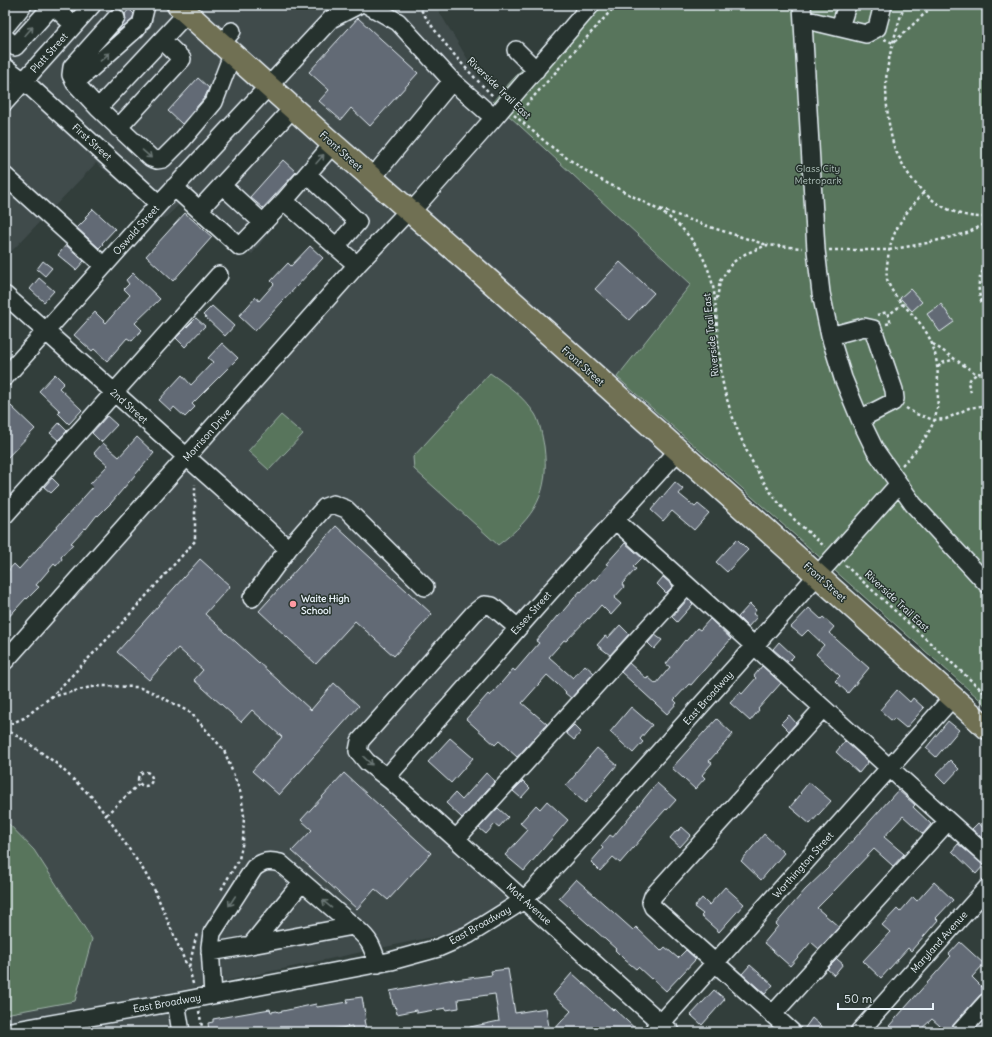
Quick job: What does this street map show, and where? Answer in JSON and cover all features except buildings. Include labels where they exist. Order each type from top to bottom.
[{"type":"main road","name":"Front Street","points":[[182,9],[228,43],[269,86],[293,108],[504,294],[987,728]]},
{"type":"street","points":[[5,27],[23,5]]},
{"type":"street","points":[[5,37],[15,47],[52,5],[74,25]]},
{"type":"street","name":"Platt Street","points":[[5,102],[92,5]]},
{"type":"street","name":"Oswald Street","points":[[5,377],[174,187],[331,18],[358,5]]},
{"type":"street","points":[[368,5],[398,22],[452,81],[505,114]]},
{"type":"street","name":"Morrison Drive","points":[[5,661],[357,265],[505,114],[536,70],[591,5]]},
{"type":"street","points":[[840,27],[847,5]]},
{"type":"street","points":[[883,5],[877,28],[866,34],[840,27],[802,12],[816,250],[821,293],[830,336],[843,378],[875,450],[913,504],[987,584]]},
{"type":"street","points":[[98,108],[162,40],[182,9]]},
{"type":"street","points":[[116,18],[72,67],[71,75],[75,82],[98,108],[118,128],[151,158],[157,160],[163,159],[182,140],[214,102],[228,43]]},
{"type":"street","points":[[75,82],[142,18]]},
{"type":"street","points":[[118,128],[182,59],[162,40]]},
{"type":"street","points":[[516,50],[536,70]]},
{"type":"street","name":"First Street","points":[[5,67],[24,81],[159,204]]},
{"type":"street","points":[[372,178],[452,81]]},
{"type":"street","points":[[199,210],[293,108]]},
{"type":"street","points":[[174,187],[240,246],[284,201],[333,144]]},
{"type":"street","points":[[307,174],[358,222],[336,247]]},
{"type":"street","points":[[5,176],[104,266]]},
{"type":"street","points":[[218,190],[259,228]]},
{"type":"street","points":[[284,201],[357,265]]},
{"type":"street","points":[[5,516],[219,275]]},
{"type":"street","name":"2nd Street","points":[[5,295],[115,393],[183,462],[254,517],[288,550]]},
{"type":"street","points":[[830,336],[864,327],[872,322],[894,390],[895,399],[893,402],[860,419]]},
{"type":"street","name":"Essex Street","points":[[387,777],[518,628],[678,451]]},
{"type":"street","name":"East Broadway","points":[[5,1032],[378,964],[438,948],[468,935],[524,900],[592,827],[899,484]]},
{"type":"street","points":[[252,598],[288,550],[325,507],[333,504],[346,509],[425,587]]},
{"type":"street","points":[[615,520],[987,856]]},
{"type":"street","points":[[456,839],[687,585]]},
{"type":"street","name":"Mott Avenue","points":[[518,628],[492,606],[484,605],[474,613],[360,741],[358,751],[367,762],[387,777],[524,900],[662,1029]]},
{"type":"street","name":"Worthington Street","points":[[662,1029],[716,962],[953,697]]},
{"type":"street","points":[[792,1032],[716,962],[653,907],[651,902],[654,896],[822,708]]},
{"type":"street","points":[[773,1014],[948,821]]},
{"type":"street","points":[[205,996],[212,933],[254,868],[261,862],[271,861],[280,863],[367,938],[378,964]]},
{"type":"street","points":[[251,945],[302,882]]},
{"type":"street","name":"Maryland Avenue","points":[[859,1032],[987,888]]},
{"type":"street","points":[[210,952],[353,926]]},
{"type":"street","points":[[176,1002],[181,1032]]},
{"type":"street","points":[[960,1032],[987,1002]]},
{"type":"path","name":"Riverside Trail East","points":[[418,5],[430,24],[457,58],[505,114],[572,162],[616,188],[656,208],[673,219],[686,233],[697,247],[713,282],[716,303],[716,330],[725,391],[736,427],[764,481],[785,509],[987,695]]},
{"type":"path","points":[[511,122],[505,114],[616,5]]},
{"type":"path","points":[[904,5],[893,43],[886,81],[887,112],[893,144],[905,170],[923,193],[944,208],[964,216],[987,217]]},
{"type":"path","points":[[893,43],[934,5]]},
{"type":"path","points":[[656,208],[768,245],[816,250],[889,250],[927,243],[967,233],[987,223]]},
{"type":"path","points":[[716,303],[720,281],[732,263],[746,254],[768,245]]},
{"type":"path","points":[[987,266],[979,279],[979,294],[981,304],[987,313]]},
{"type":"path","points":[[888,315],[903,304]]},
{"type":"path","points":[[887,312],[888,315],[891,323],[879,326],[872,322],[887,312]]},
{"type":"path","points":[[932,344],[975,373],[987,375]]},
{"type":"path","points":[[938,367],[942,363],[956,359]]},
{"type":"path","points":[[971,392],[968,383],[971,378],[978,373]]},
{"type":"path","points":[[895,399],[908,410],[934,420],[946,419],[969,408],[987,405]]},
{"type":"path","points":[[5,726],[24,718],[51,697],[114,632],[194,541],[195,482],[183,462]]},
{"type":"path","points":[[51,697],[91,687],[102,686],[137,687],[150,690],[191,713],[224,750],[241,794],[244,816],[243,841],[239,859],[217,896]]},
{"type":"path","points":[[5,729],[24,740],[57,764],[92,797],[144,871],[186,966],[189,967],[205,996],[203,1032]]},
{"type":"path","points":[[143,772],[149,773],[152,777],[150,784],[146,786],[140,784],[138,779],[139,775],[143,772]]},
{"type":"path","points":[[106,815],[140,784]]},
{"type":"path","points":[[189,967],[199,928]]},
{"type":"shaded area","name":"Waite High School","points":[[5,5],[435,5],[493,101],[691,284],[617,377],[684,438],[664,453],[378,777],[510,899],[451,933],[165,994],[172,1032],[5,1032],[5,661],[187,457],[360,278],[288,208],[252,254],[189,195],[164,219],[96,163],[5,258]]},
{"type":"green space","name":"Glass City Metropark","points":[[581,5],[987,5],[987,706],[617,377],[691,284],[493,101]]},
{"type":"green space","points":[[490,373],[520,396],[535,414],[542,434],[545,463],[545,477],[542,491],[537,503],[522,524],[498,545],[414,469],[413,457]]},
{"type":"green space","points":[[281,415],[303,434],[269,470],[248,451]]},
{"type":"green space","points":[[5,820],[34,850],[92,939],[75,1001],[5,1014]]},
{"type":"place","name":"Waite High School","points":[[293,604]]}]
